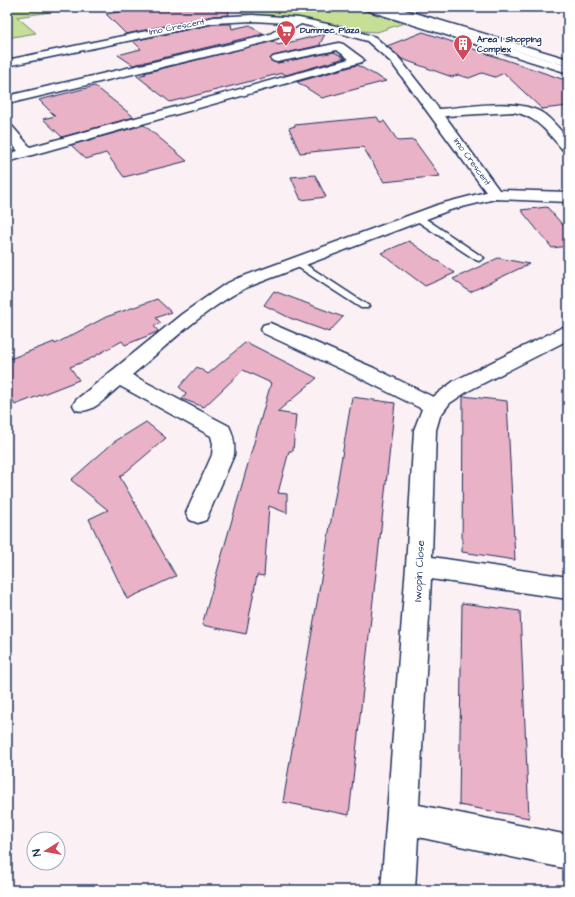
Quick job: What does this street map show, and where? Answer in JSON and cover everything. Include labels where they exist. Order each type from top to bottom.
[{"type":"street","points":[[367,7],[568,63]]},
{"type":"street","points":[[385,7],[423,22],[568,70]]},
{"type":"street","points":[[408,7],[568,55]]},
{"type":"street","points":[[404,28],[439,16]]},
{"type":"street","name":"Imo Crescent","points":[[7,63],[214,20],[260,18],[299,20],[346,31],[371,39],[395,60],[495,194]]},
{"type":"street","points":[[7,100],[259,41],[274,36],[299,20]]},
{"type":"street","points":[[371,39],[384,35]]},
{"type":"street","points":[[7,158],[358,60],[339,46],[277,59]]},
{"type":"street","points":[[436,113],[513,108],[523,109],[539,116],[568,147]]},
{"type":"street","points":[[7,129],[27,153]]},
{"type":"street","points":[[83,405],[189,318],[230,290],[296,262],[452,205],[495,194],[568,197]]},
{"type":"street","points":[[270,329],[367,373],[436,407]]},
{"type":"street","name":"Iwopin Close","points":[[398,890],[419,566],[425,430],[430,414],[443,398],[461,386],[568,332]]},
{"type":"street","points":[[118,376],[221,432],[224,444],[223,455],[198,513]]},
{"type":"street","points":[[419,566],[568,588]]},
{"type":"street","points":[[402,818],[568,852]]},
{"type":"lane","points":[[417,217],[479,258]]},
{"type":"lane","points":[[296,262],[364,306]]},
{"type":"green space","points":[[7,7],[83,7],[17,17],[36,33],[7,38]]},
{"type":"green space","points":[[235,7],[354,7],[404,23],[377,32],[360,31],[297,17],[244,14]]},
{"type":"building","points":[[150,7],[228,7],[229,15],[214,16],[126,34],[106,14]]},
{"type":"building","points":[[214,24],[231,24],[232,29],[250,25],[263,34],[133,65],[118,55],[141,49],[133,41]]},
{"type":"building","name":"Area 1 Shopping Complex","points":[[423,32],[568,81],[568,106],[542,109],[504,73],[495,77],[482,73],[469,78],[458,75],[452,77],[402,59],[387,46]]},
{"type":"building","points":[[325,34],[320,44],[321,45],[273,56],[270,60],[277,63],[334,52],[345,58],[286,75],[282,73],[170,102],[137,76],[273,41],[278,45]]},
{"type":"building","points":[[357,65],[386,81],[322,98],[297,82]]},
{"type":"building","points":[[95,86],[134,117],[62,137],[43,119],[55,116],[39,100]]},
{"type":"building","points":[[377,117],[380,122],[384,121],[398,141],[414,140],[440,176],[384,182],[363,147],[300,153],[289,128],[295,126],[294,125]]},
{"type":"building","points":[[144,125],[187,161],[124,177],[106,153],[86,159],[71,145]]},
{"type":"building","points":[[315,175],[326,197],[301,200],[291,177]]},
{"type":"building","points":[[547,207],[568,231],[568,246],[552,248],[521,210]]},
{"type":"building","points":[[409,241],[455,273],[425,286],[381,253]]},
{"type":"building","points":[[498,258],[529,264],[470,292],[453,279]]},
{"type":"building","points":[[274,291],[343,317],[329,332],[290,318],[264,305]]},
{"type":"building","points":[[157,299],[171,312],[156,318],[161,323],[154,326],[158,331],[157,332],[125,345],[122,341],[88,360],[70,367],[79,380],[15,405],[7,390],[7,360],[54,342],[55,344],[106,317]]},
{"type":"building","points":[[246,342],[317,378],[277,412],[296,415],[293,451],[289,451],[278,493],[287,494],[287,513],[269,506],[264,576],[257,575],[246,634],[202,625],[271,383],[243,370],[204,407],[182,399],[186,393],[179,387],[197,367],[208,374]]},
{"type":"building","points":[[463,396],[507,401],[515,560],[462,552]]},
{"type":"building","points":[[352,397],[395,403],[349,815],[283,802]]},
{"type":"building","points":[[146,422],[166,438],[120,477],[176,576],[127,599],[89,519],[108,510],[71,480],[114,442]]},
{"type":"building","points":[[462,603],[520,611],[529,818],[459,805]]},
{"type":"waterway","points":[[7,9],[24,7]]},
{"type":"place","name":"Dummec Plaza","points":[[286,47]]},
{"type":"place","name":"Area 1 Shopping Complex","points":[[463,61]]}]
